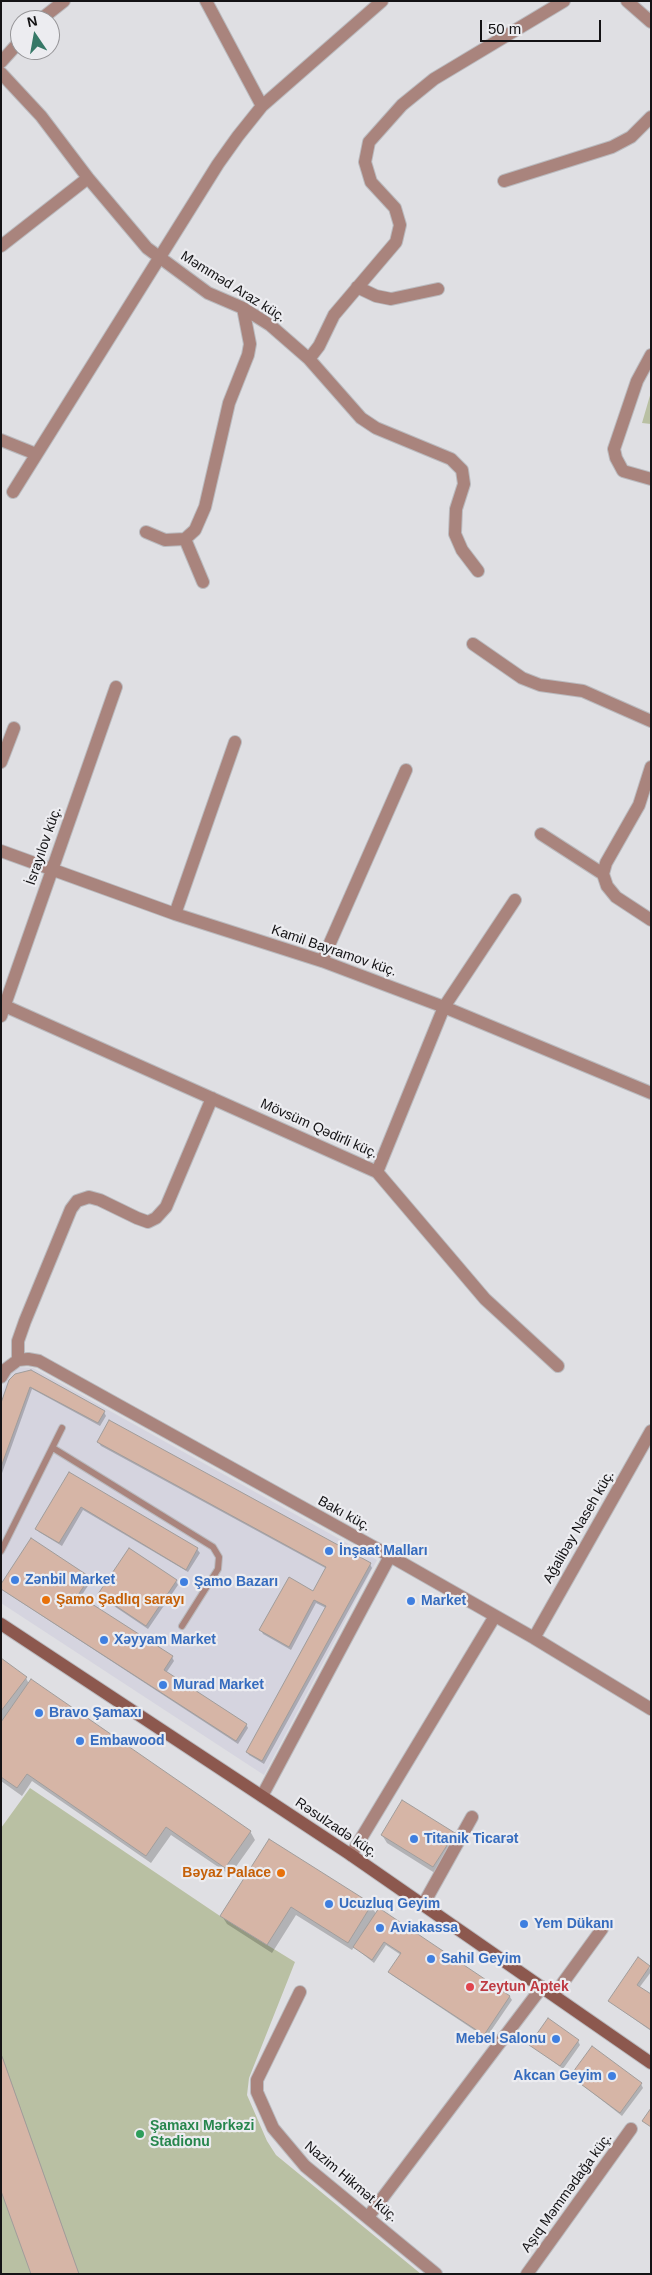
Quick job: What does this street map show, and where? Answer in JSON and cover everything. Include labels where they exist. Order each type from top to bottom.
[{"type":"street","points":[[53,10],[64,1]]},
{"type":"street","points":[[206,1],[262,106]]},
{"type":"street","name":"Məmməd Araz küç.","points":[[13,492],[218,164],[262,106],[382,1]]},
{"type":"street","points":[[309,360],[319,346],[334,315],[396,242],[400,225],[395,208],[371,182],[365,162],[369,142],[402,104],[434,79],[564,1]]},
{"type":"street","points":[[627,1],[651,22]]},
{"type":"street","points":[[1,62],[10,52]]},
{"type":"street","name":"Məmməd Araz küç.","points":[[1,73],[41,116],[88,178],[137,237],[160,259],[208,293],[244,308],[270,324],[309,360],[361,418],[376,428],[451,459],[462,470],[464,484],[456,509],[455,534],[462,550],[478,572]]},
{"type":"street","points":[[504,181],[612,147],[631,137],[651,117]]},
{"type":"street","points":[[1,246],[88,178]]},
{"type":"street","points":[[357,288],[376,296],[391,299],[438,289]]},
{"type":"street","points":[[146,532],[165,540],[186,539],[195,530],[205,508],[229,403],[248,355],[250,344],[244,308]]},
{"type":"street","points":[[651,355],[634,390],[614,449],[616,458],[623,471],[651,479]]},
{"type":"street","points":[[1,440],[36,454]]},
{"type":"street","points":[[186,539],[203,582]]},
{"type":"street","points":[[473,644],[522,678],[540,684],[583,691],[651,721]]},
{"type":"street","name":"İsrayılov küç.","points":[[3,1011],[116,687]]},
{"type":"street","points":[[1,762],[14,728]]},
{"type":"street","points":[[176,914],[235,742]]},
{"type":"street","points":[[651,767],[639,805],[606,862],[603,874],[607,886],[616,896],[651,920]]},
{"type":"street","points":[[322,962],[406,770]]},
{"type":"street","points":[[541,834],[603,874]]},
{"type":"street","name":"Kamil Bayramov küç.","points":[[1,851],[176,914],[322,962],[444,1007],[651,1093]]},
{"type":"street","points":[[377,1172],[444,1007],[515,900]]},
{"type":"street","name":"Mövsüm Qədirli küç.","points":[[3,1011],[212,1098],[377,1172],[485,1299],[558,1366]]},
{"type":"street","points":[[1,1377],[6,1369],[18,1360],[18,1340],[25,1321],[71,1209],[77,1201],[89,1197],[100,1200],[148,1222],[156,1218],[166,1207],[212,1098]]},
{"type":"street","name":"Bakı küç.","points":[[18,1360],[39,1361],[390,1556],[534,1638],[651,1709]]},
{"type":"street","name":"Ağalibəy Naseh küç.","points":[[534,1638],[651,1431]]},
{"type":"street","points":[[262,1796],[390,1556]]},
{"type":"street","points":[[351,1855],[495,1616]]},
{"type":"street","name":"Rəsulzadə küç.","points":[[1,1624],[351,1855],[651,2063]]},
{"type":"street","points":[[423,1905],[472,1817]]},
{"type":"street","points":[[554,1995],[602,1930]]},
{"type":"street","points":[[368,2216],[542,1987]]},
{"type":"street","name":"Nazim Hikmət küç.","points":[[300,1992],[258,2080],[257,2092],[273,2128],[294,2155],[436,2274]]},
{"type":"street","name":"Aşıq Məmmədağa küç.","points":[[527,2274],[631,2129]]},
{"type":"lane","points":[[1,1551],[62,1428]]},
{"type":"lane","points":[[53,1448],[213,1547],[219,1557],[218,1569],[182,1626]]},
{"type":"shaded area","name":"Şamo Bazarı","points":[[18,1367],[33,1368],[377,1560],[264,1775],[1,1603],[1,1395],[8,1376]]},
{"type":"green space","points":[[651,392],[651,424],[642,423]]},
{"type":"green space","points":[[30,1788],[220,1916],[295,1962],[249,2078],[247,2095],[267,2141],[276,2155],[421,2274],[1,2274],[1,1828]]},
{"type":"building","points":[[31,1370],[105,1411],[98,1423],[30,1387],[1,1467],[1,1403],[9,1380],[15,1374]]},
{"type":"building","points":[[109,1420],[371,1563],[262,1761],[246,1752],[326,1606],[314,1600],[289,1647],[259,1630],[289,1577],[313,1591],[326,1567],[97,1442]]},
{"type":"building","points":[[69,1472],[198,1548],[186,1570],[81,1507],[59,1543],[35,1529]]},
{"type":"building","points":[[31,1538],[90,1577],[78,1595],[173,1656],[164,1670],[247,1724],[236,1741],[1,1589],[1,1584]]},
{"type":"building","points":[[129,1548],[177,1580],[146,1626],[98,1594]]},
{"type":"building","points":[[1,1658],[27,1677],[1,1711]]},
{"type":"building","points":[[31,1679],[251,1831],[225,1868],[166,1827],[146,1856],[27,1774],[17,1788],[1,1777],[1,1722]]},
{"type":"building","points":[[402,1800],[455,1833],[433,1867],[381,1835]]},
{"type":"building","points":[[269,1839],[372,1904],[348,1943],[291,1907],[267,1945],[220,1916]]},
{"type":"building","points":[[379,1908],[510,1996],[484,2035],[388,1972],[401,1953],[384,1942],[372,1960],[353,1947]]},
{"type":"building","points":[[638,1957],[650,1966],[637,1985],[651,1994],[651,2030],[608,2001]]},
{"type":"building","points":[[548,2018],[579,2040],[560,2066],[529,2045]]},
{"type":"building","points":[[592,2046],[642,2083],[620,2113],[570,2076]]},
{"type":"building","points":[[1,2055],[79,2274],[31,2274],[1,2191]]},
{"type":"building","points":[[651,2108],[651,2127],[642,2121]]},
{"type":"place","name":"İnşaat Malları","points":[[329,1551]]},
{"type":"place","name":"Zənbil Market","points":[[15,1580]]},
{"type":"place","name":"Şamo Bazarı","points":[[184,1582]]},
{"type":"place","name":"Şamo Şadlıq sarayı","points":[[46,1600]]},
{"type":"place","name":"Market","points":[[411,1601]]},
{"type":"place","name":"Xəyyam Market","points":[[104,1640]]},
{"type":"place","name":"Murad Market","points":[[163,1685]]},
{"type":"place","name":"Bravo Şamaxı","points":[[39,1713]]},
{"type":"place","name":"Embawood","points":[[80,1741]]},
{"type":"place","name":"Titanik Ticarət","points":[[414,1839]]},
{"type":"place","name":"Bəyaz Palace","points":[[281,1873]]},
{"type":"place","name":"Ucuzluq Geyim","points":[[329,1904]]},
{"type":"place","name":"Yem Dükanı","points":[[524,1924]]},
{"type":"place","name":"Aviakassa","points":[[380,1928]]},
{"type":"place","name":"Sahil Geyim","points":[[431,1959]]},
{"type":"place","name":"Zeytun Aptek","points":[[470,1987]]},
{"type":"place","name":"Mebel Salonu","points":[[556,2039]]},
{"type":"place","name":"Akcan Geyim","points":[[612,2076]]},
{"type":"place","name":"Şamaxı Mərkəzi Stadionu","points":[[140,2134]]}]
